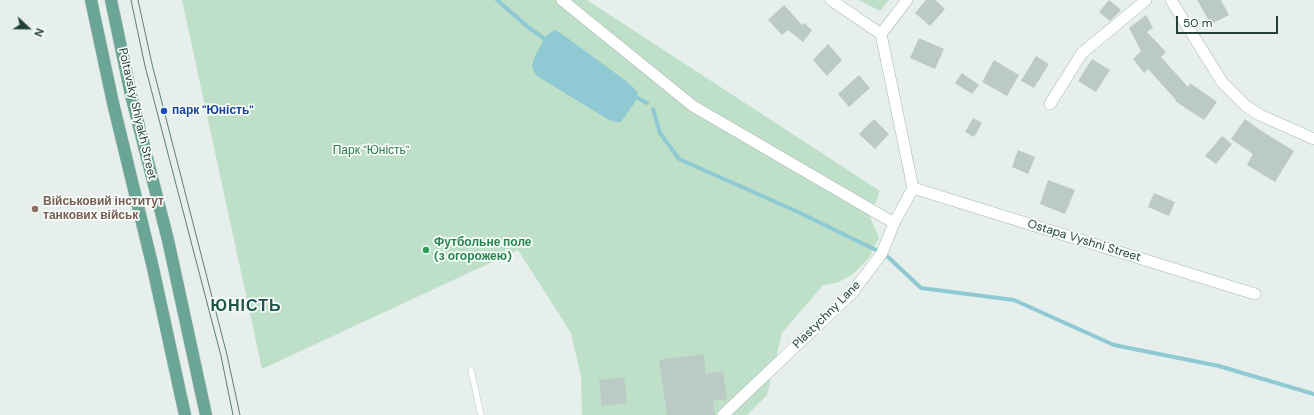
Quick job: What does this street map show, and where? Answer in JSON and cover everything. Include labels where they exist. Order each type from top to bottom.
[{"type":"main road","name":"Poltavsky Shlyakh Street","points":[[91,0],[113,103],[153,268],[185,415]]},
{"type":"main road","name":"Poltavsky Shlyakh Street","points":[[111,0],[131,95],[168,240],[206,415]]},
{"type":"street","points":[[562,0],[693,106],[894,222]]},
{"type":"street","points":[[831,0],[881,34],[913,188]]},
{"type":"street","points":[[881,34],[907,0]]},
{"type":"street","points":[[1050,104],[1082,53],[1146,0]]},
{"type":"street","points":[[1171,0],[1222,82],[1246,106],[1260,115],[1314,139]]},
{"type":"street","name":"Plastychny Lane","points":[[723,415],[852,293],[882,254],[894,222],[913,188]]},
{"type":"street","name":"Ostapa Vyshni Street","points":[[913,188],[1255,294]]},
{"type":"lane","points":[[471,370],[481,415]]},
{"type":"green space","name":"Парк \"Юність\"","points":[[182,0],[587,0],[880,191],[870,217],[879,238],[869,258],[853,274],[837,283],[823,285],[782,333],[767,395],[747,415],[582,415],[581,376],[571,333],[518,250],[262,369]]},
{"type":"green space","points":[[859,0],[889,0],[880,11]]},
{"type":"water","points":[[555,30],[626,81],[636,90],[638,94],[635,102],[621,122],[609,120],[537,76],[532,65],[536,54],[546,36]]},
{"type":"building","points":[[926,0],[935,0],[945,9],[930,26],[915,13]]},
{"type":"building","points":[[1109,0],[1121,10],[1110,21],[1099,12]]},
{"type":"building","points":[[1197,0],[1221,0],[1229,15],[1211,24]]},
{"type":"building","points":[[784,5],[802,25],[804,23],[812,30],[803,42],[788,30],[782,35],[768,20]]},
{"type":"building","points":[[1146,15],[1153,28],[1147,32],[1166,52],[1161,57],[1188,87],[1190,83],[1217,102],[1204,120],[1175,101],[1176,100],[1148,69],[1144,73],[1133,59],[1141,51],[1129,28]]},
{"type":"building","points":[[919,38],[944,49],[935,69],[910,58]]},
{"type":"building","points":[[828,44],[842,60],[827,76],[813,60]]},
{"type":"building","points":[[1036,56],[1049,64],[1034,88],[1021,81]]},
{"type":"building","points":[[1092,59],[1110,70],[1096,92],[1078,81]]},
{"type":"building","points":[[994,60],[1019,75],[1007,96],[982,82]]},
{"type":"building","points":[[962,73],[979,85],[972,94],[955,83]]},
{"type":"building","points":[[859,75],[870,88],[849,107],[838,94]]},
{"type":"building","points":[[973,118],[982,123],[974,137],[965,132]]},
{"type":"building","points":[[874,119],[889,134],[875,149],[859,134]]},
{"type":"building","points":[[1245,119],[1294,151],[1275,182],[1247,165],[1253,154],[1231,139]]},
{"type":"building","points":[[1222,136],[1232,144],[1216,164],[1205,156]]},
{"type":"building","points":[[1018,150],[1035,157],[1028,174],[1012,167]]},
{"type":"building","points":[[1048,180],[1075,190],[1065,214],[1040,204]]},
{"type":"building","points":[[1154,193],[1175,202],[1169,216],[1148,207]]},
{"type":"building","points":[[704,354],[706,374],[723,371],[727,399],[713,401],[715,415],[667,415],[659,360]]},
{"type":"building","points":[[624,377],[627,403],[602,406],[599,380]]},
{"type":"waterway","points":[[497,0],[528,27],[549,42]]},
{"type":"waterway","points":[[632,95],[647,103]]},
{"type":"waterway","points":[[653,109],[660,133],[679,159],[796,211],[878,251]]},
{"type":"waterway","points":[[888,257],[921,288],[1014,300],[1114,345],[1219,366],[1314,394]]},
{"type":"tram line","points":[[131,0],[145,66],[221,356],[233,415]]},
{"type":"tram line","points":[[138,0],[152,64],[227,355],[240,415]]},
{"type":"place","name":"парк \"Юність\"","points":[[164,111]]},
{"type":"place","name":"Військовий інститут танкових військ","points":[[35,209]]},
{"type":"place","name":"Футбольне поле (з огорожею)","points":[[426,250]]},
{"type":"district","name":"ЮНІСТЬ","points":[[246,307]]}]
